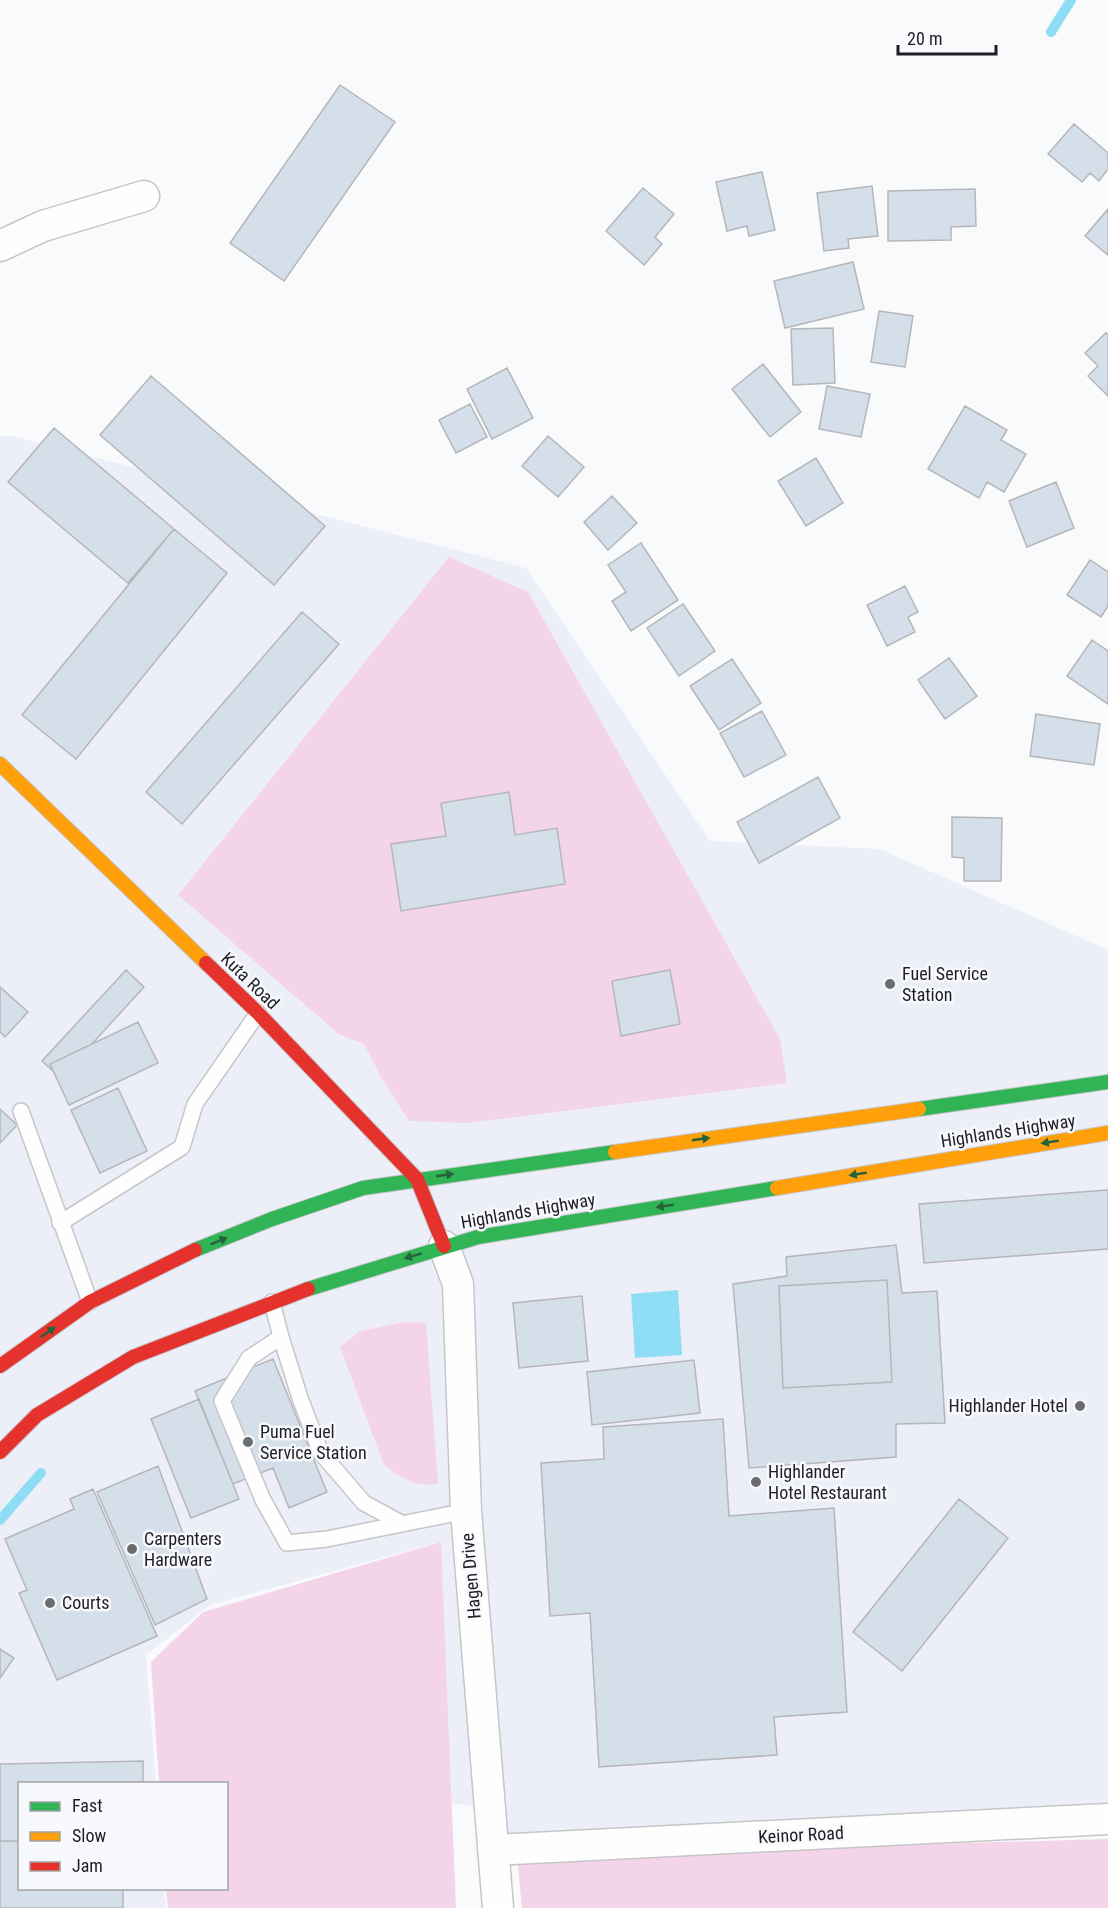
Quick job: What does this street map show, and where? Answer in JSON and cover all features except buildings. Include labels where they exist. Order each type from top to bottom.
[{"type":"main road","name":"Kuta Road","points":[[0,764],[258,1013],[417,1179],[444,1246]]},
{"type":"main road","name":"Highlands Highway","points":[[0,1366],[90,1302],[181,1256],[272,1219],[363,1188],[1108,1082]]},
{"type":"main road","name":"Highlands Highway","points":[[0,1452],[37,1415],[133,1357],[300,1291],[478,1236],[1108,1133]]},
{"type":"street","points":[[0,246],[43,226],[144,196]]},
{"type":"street","name":"Hagen Drive","points":[[444,1246],[458,1284],[466,1511],[498,1908]]},
{"type":"street","name":"Keinor Road","points":[[493,1850],[1108,1819]]},
{"type":"lane","points":[[60,1223],[182,1147],[195,1104],[258,1013]]},
{"type":"lane","points":[[21,1112],[90,1302]]},
{"type":"lane","points":[[272,1302],[300,1398],[321,1453],[364,1503],[402,1524]]},
{"type":"lane","points":[[281,1337],[249,1358],[222,1401],[263,1500],[287,1543],[327,1539],[466,1511]]},
{"type":"shaded area","points":[[0,436],[12,436],[526,568],[710,841],[880,849],[1108,950],[1108,1819],[493,1850],[493,1810],[452,1803],[440,1542],[210,1605],[146,1655],[156,1782],[18,1782],[18,1890],[164,1890],[166,1908],[0,1908]]},
{"type":"shaded area","points":[[449,557],[528,592],[780,1039],[787,1083],[467,1123],[409,1121],[381,1077],[364,1044],[340,1035],[178,895]]},
{"type":"shaded area","points":[[404,1322],[426,1323],[438,1484],[430,1485],[409,1481],[384,1465],[340,1347],[360,1331]]},
{"type":"shaded area","points":[[441,1542],[456,1908],[168,1908],[166,1890],[228,1890],[228,1782],[159,1782],[151,1662],[203,1612]]},
{"type":"shaded area","points":[[1108,1839],[1108,1908],[522,1908],[517,1856]]},
{"type":"water","points":[[678,1290],[682,1355],[635,1358],[631,1294]]},
{"type":"waterway","points":[[1051,32],[1071,0]]},
{"type":"waterway","points":[[0,1520],[41,1473]]},
{"type":"traffic: fast","points":[[919,1109],[1108,1082]]},
{"type":"traffic: fast","points":[[195,1250],[272,1219],[363,1188],[615,1152]]},
{"type":"traffic: fast","points":[[308,1289],[478,1237],[777,1188]]},
{"type":"traffic: slow","points":[[0,764],[206,963]]},
{"type":"traffic: slow","points":[[615,1152],[919,1109]]},
{"type":"traffic: slow","points":[[777,1188],[1108,1133]]},
{"type":"traffic: jam","points":[[206,963],[258,1013],[417,1179],[444,1246]]},
{"type":"traffic: jam","points":[[0,1366],[90,1302],[195,1250]]},
{"type":"traffic: jam","points":[[0,1452],[37,1415],[133,1357],[308,1289]]},
{"type":"place","name":"Fuel Service Station","points":[[890,984]]},
{"type":"place","name":"Highlander Hotel","points":[[1080,1406]]},
{"type":"place","name":"Puma Fuel Service Station","points":[[248,1442]]},
{"type":"place","name":"Highlander Hotel Restaurant","points":[[756,1482]]},
{"type":"place","name":"Carpenters Hardware","points":[[132,1549]]},
{"type":"place","name":"Courts","points":[[50,1603]]}]
